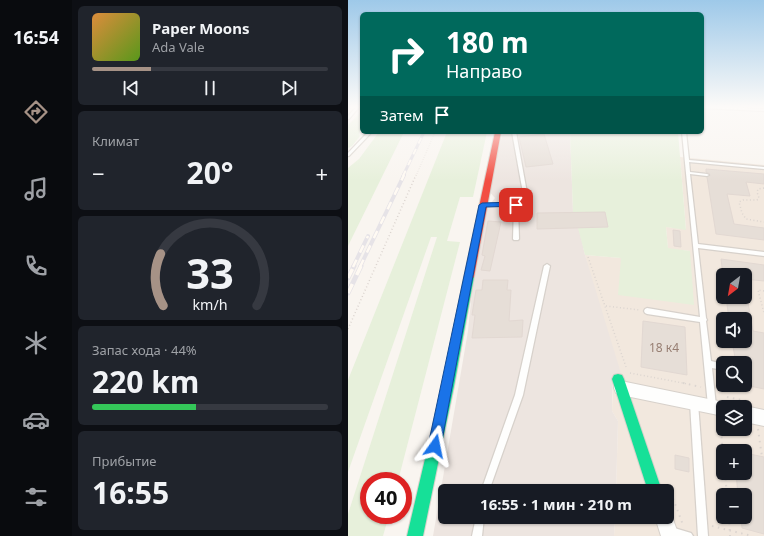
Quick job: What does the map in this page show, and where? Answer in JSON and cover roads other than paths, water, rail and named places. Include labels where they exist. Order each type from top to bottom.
[{"type":"street","points":[[415,536],[448,386],[482,205],[498,134]]},
{"type":"street","points":[[624,386],[694,403],[715,404]]},
{"type":"street","points":[[624,386],[653,484]]},
{"type":"street","points":[[752,412],[761,422]]},
{"type":"lane","points":[[348,156],[368,134]]},
{"type":"lane","points":[[514,134],[525,193]]},
{"type":"lane","points":[[684,134],[708,364],[715,404]]},
{"type":"lane","points":[[687,161],[764,168]]},
{"type":"lane","points":[[689,173],[707,175]]},
{"type":"lane","points":[[482,205],[516,205],[516,239]]},
{"type":"lane","points":[[696,246],[764,254]]},
{"type":"lane","points":[[487,484],[519,395],[547,266]]},
{"type":"lane","points":[[647,311],[704,320]]},
{"type":"lane","points":[[708,364],[716,365]]},
{"type":"lane","points":[[694,403],[703,536]]},
{"type":"lane","points":[[477,536],[479,524]]},
{"type":"lane","points":[[667,528],[688,536]]},
{"type":"railway","points":[[403,176],[423,134]]},
{"type":"railway","points":[[360,267],[404,175]]},
{"type":"railway","points":[[353,267],[368,236]]},
{"type":"railway","points":[[348,278],[354,266]]},
{"type":"railway","points":[[348,293],[361,266]]}]
